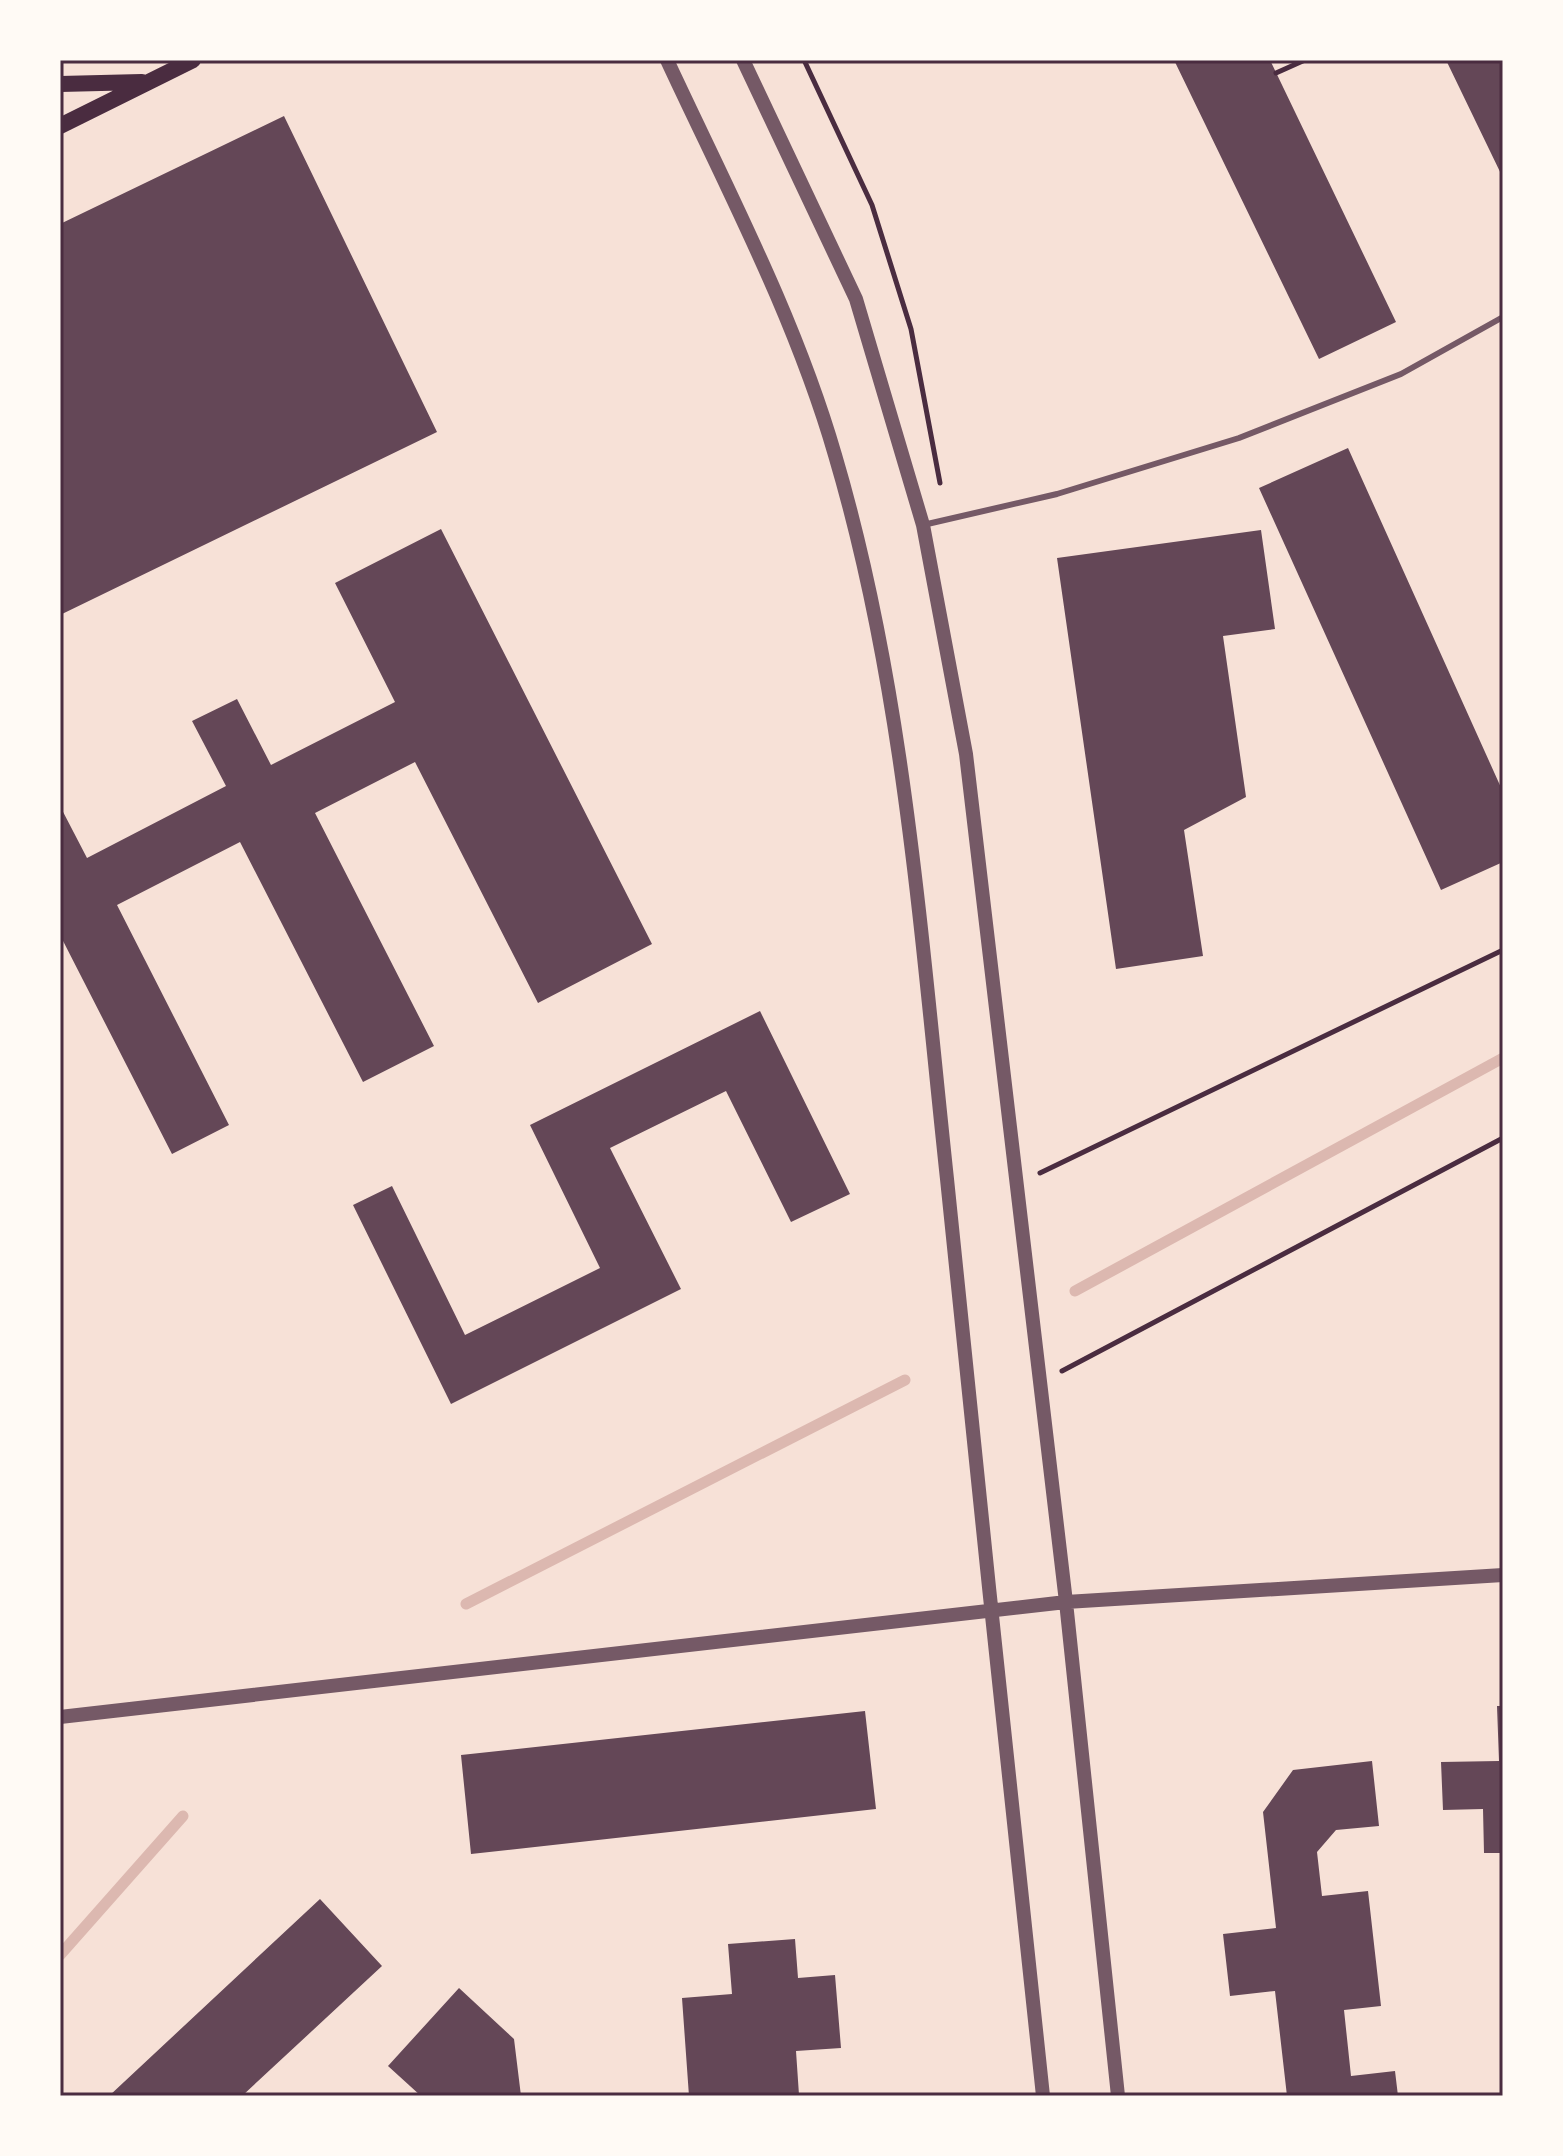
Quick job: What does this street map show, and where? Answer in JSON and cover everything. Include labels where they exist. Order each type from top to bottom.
[{"type":"main road","points":[[60,126],[193,60]]},
{"type":"main road","points":[[60,84],[146,82]]},
{"type":"street","points":[[667,60],[790,323],[836,456],[878,632],[894,729],[929,1010],[1043,2096]]},
{"type":"street","points":[[743,60],[856,299],[923,525],[966,754],[1066,1602],[1118,2096]]},
{"type":"street","points":[[60,1717],[992,1613],[1066,1602],[1503,1575]]},
{"type":"lane","points":[[923,525],[1057,494],[1239,438],[1401,374],[1503,317]]},
{"type":"path","points":[[804,60],[872,205],[911,329],[946,519]]},
{"type":"path","points":[[1276,73],[1305,60]]},
{"type":"path","points":[[1018,1184],[1503,950]]},
{"type":"path","points":[[1041,1383],[1503,1138]]},
{"type":"building","points":[[1174,60],[1270,60],[1396,322],[1319,359]]},
{"type":"building","points":[[1446,60],[1503,60],[1503,178]]},
{"type":"building","points":[[284,116],[437,432],[60,615],[60,224]]},
{"type":"building","points":[[1348,448],[1503,792],[1503,862],[1441,890],[1259,488]]},
{"type":"building","points":[[441,529],[652,944],[538,1003],[415,762],[315,813],[434,1046],[363,1082],[240,842],[117,905],[229,1125],[172,1154],[60,935],[60,806],[87,858],[226,786],[192,721],[237,699],[271,765],[395,702],[335,583]]},
{"type":"building","points":[[1261,530],[1275,629],[1223,636],[1246,797],[1184,830],[1203,956],[1116,969],[1057,558]]},
{"type":"building","points":[[760,1011],[850,1194],[791,1222],[726,1091],[610,1148],[681,1289],[451,1404],[353,1205],[392,1186],[465,1335],[600,1268],[530,1125]]},
{"type":"building","points":[[1497,1706],[1503,1706],[1503,1853],[1484,1853],[1483,1809],[1443,1810],[1441,1762],[1499,1761]]},
{"type":"building","points":[[865,1711],[876,1809],[471,1854],[461,1755]]},
{"type":"building","points":[[1372,1761],[1379,1826],[1336,1830],[1317,1852],[1322,1896],[1368,1891],[1381,2006],[1344,2010],[1351,2076],[1395,2071],[1398,2096],[1287,2096],[1275,1991],[1230,1996],[1223,1934],[1276,1928],[1263,1812],[1293,1770]]},
{"type":"building","points":[[320,1899],[382,1966],[242,2096],[109,2096]]},
{"type":"building","points":[[795,1939],[798,1978],[835,1975],[841,2048],[796,2051],[799,2095],[689,2096],[682,1998],[732,1994],[728,1944]]},
{"type":"building","points":[[459,1988],[514,2039],[521,2096],[421,2096],[388,2066]]},
{"type":"waterway","points":[[1075,1291],[1503,1058]]},
{"type":"waterway","points":[[466,1604],[905,1380]]},
{"type":"waterway","points":[[60,1955],[183,1816]]}]
